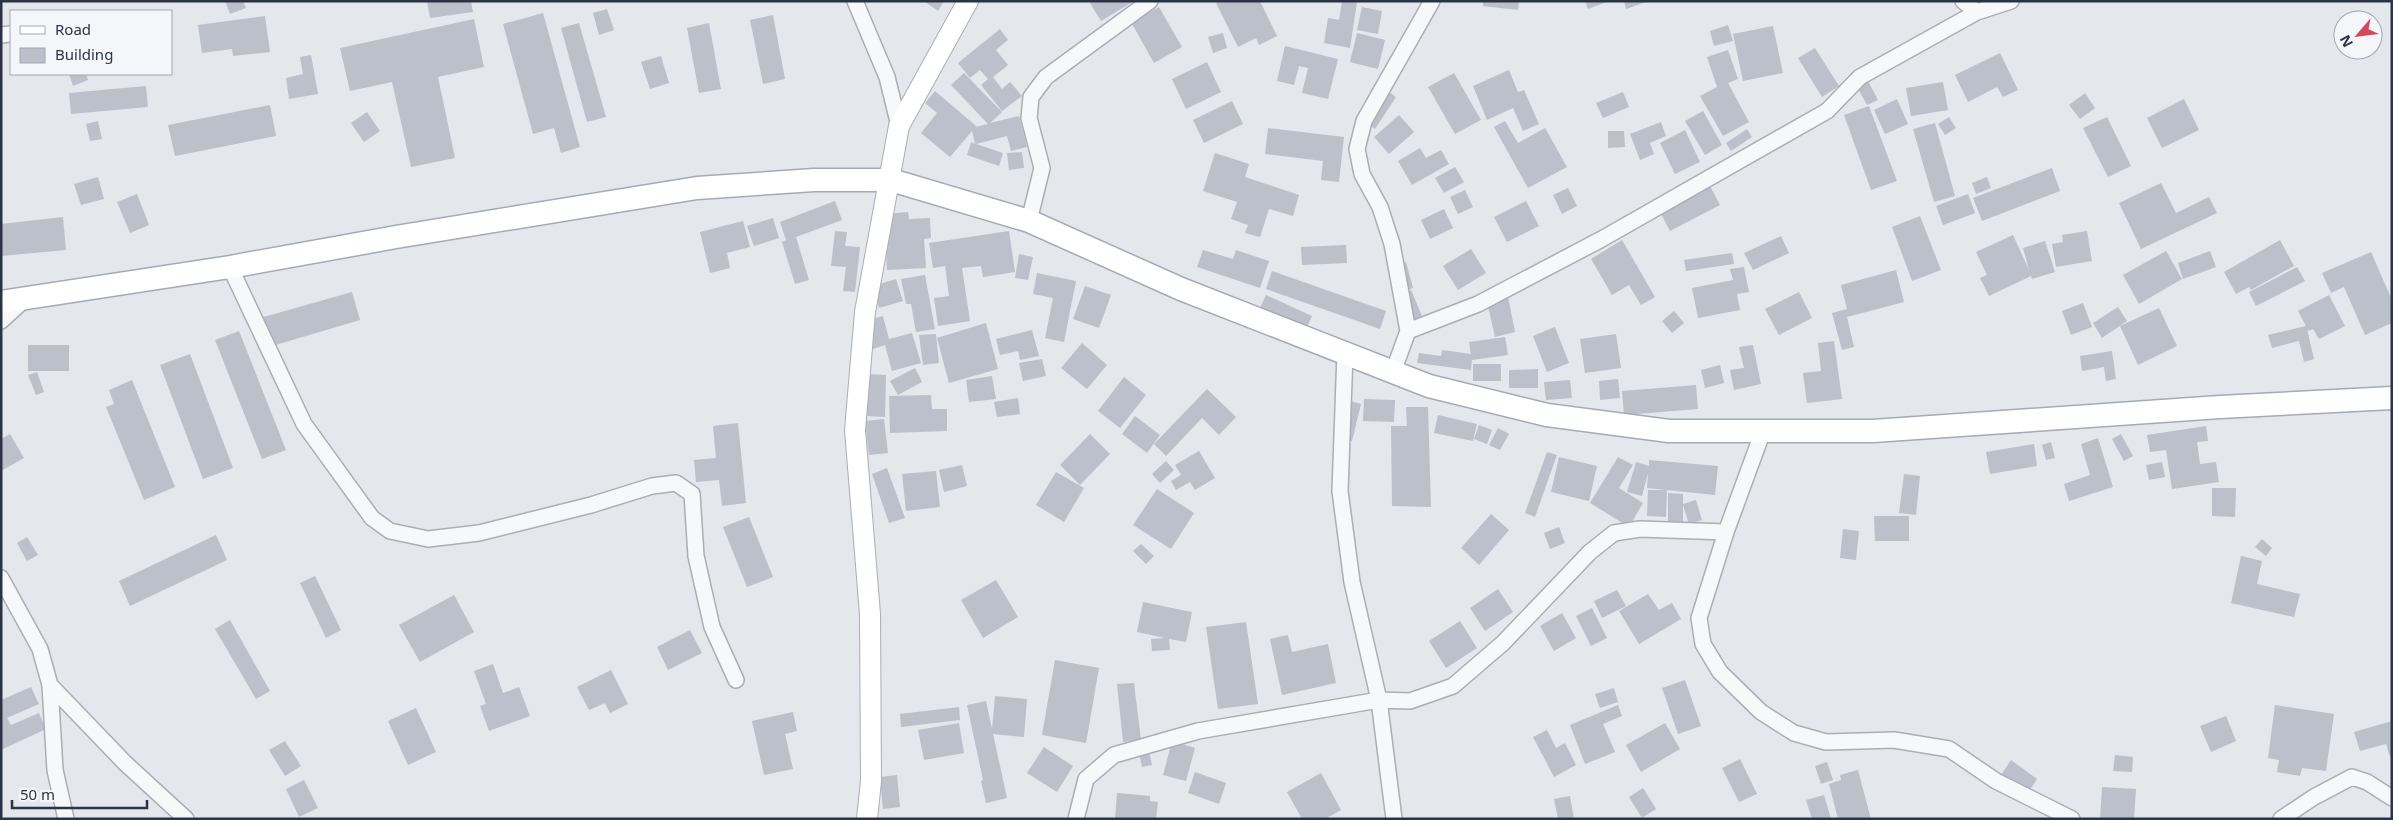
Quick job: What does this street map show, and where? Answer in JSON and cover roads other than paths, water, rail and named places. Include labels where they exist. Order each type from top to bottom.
[{"type":"main road","points":[[1,302],[230,267],[396,237],[697,188],[814,180],[890,180],[1029,221],[1181,288],[1429,386],[1547,415],[1669,431],[1873,431],[2392,398]]},
{"type":"street","points":[[854,1],[887,78],[899,126]]},
{"type":"street","points":[[867,819],[871,781],[870,614],[855,430],[865,312],[899,126],[968,1]]},
{"type":"street","points":[[1029,221],[1042,168],[1029,118],[1031,97],[1046,77],[1150,1]]},
{"type":"street","points":[[1393,372],[1408,331],[1392,244],[1380,206],[1362,174],[1357,149],[1364,121],[1432,1]]},
{"type":"street","points":[[1963,1],[1977,12]]},
{"type":"street","points":[[1408,331],[1478,304],[1600,240],[1828,111],[1860,77],[1977,12],[2011,1]]},
{"type":"street","points":[[230,267],[304,424],[372,518],[390,531],[428,539],[479,534],[591,505],[652,486],[676,483],[692,494],[696,556],[712,627],[736,680]]},
{"type":"street","points":[[1,321],[24,300]]},
{"type":"street","points":[[1345,353],[1340,491],[1352,582],[1379,700],[1394,819]]},
{"type":"street","points":[[1763,431],[1726,532],[1699,618],[1703,644],[1720,672],[1761,712],[1794,734],[1826,742],[1894,740],[1949,749],[1996,781],[2072,819]]},
{"type":"street","points":[[1076,819],[1086,778],[1114,756],[1198,731],[1379,700],[1410,701],[1453,686],[1503,643],[1590,552],[1614,533],[1640,529],[1726,532]]},
{"type":"street","points":[[1,578],[40,649],[50,685],[55,770],[66,819]]},
{"type":"street","points":[[50,685],[63,696],[125,763],[186,819]]},
{"type":"street","points":[[2281,819],[2314,797],[2352,777],[2367,782],[2392,798]]}]
